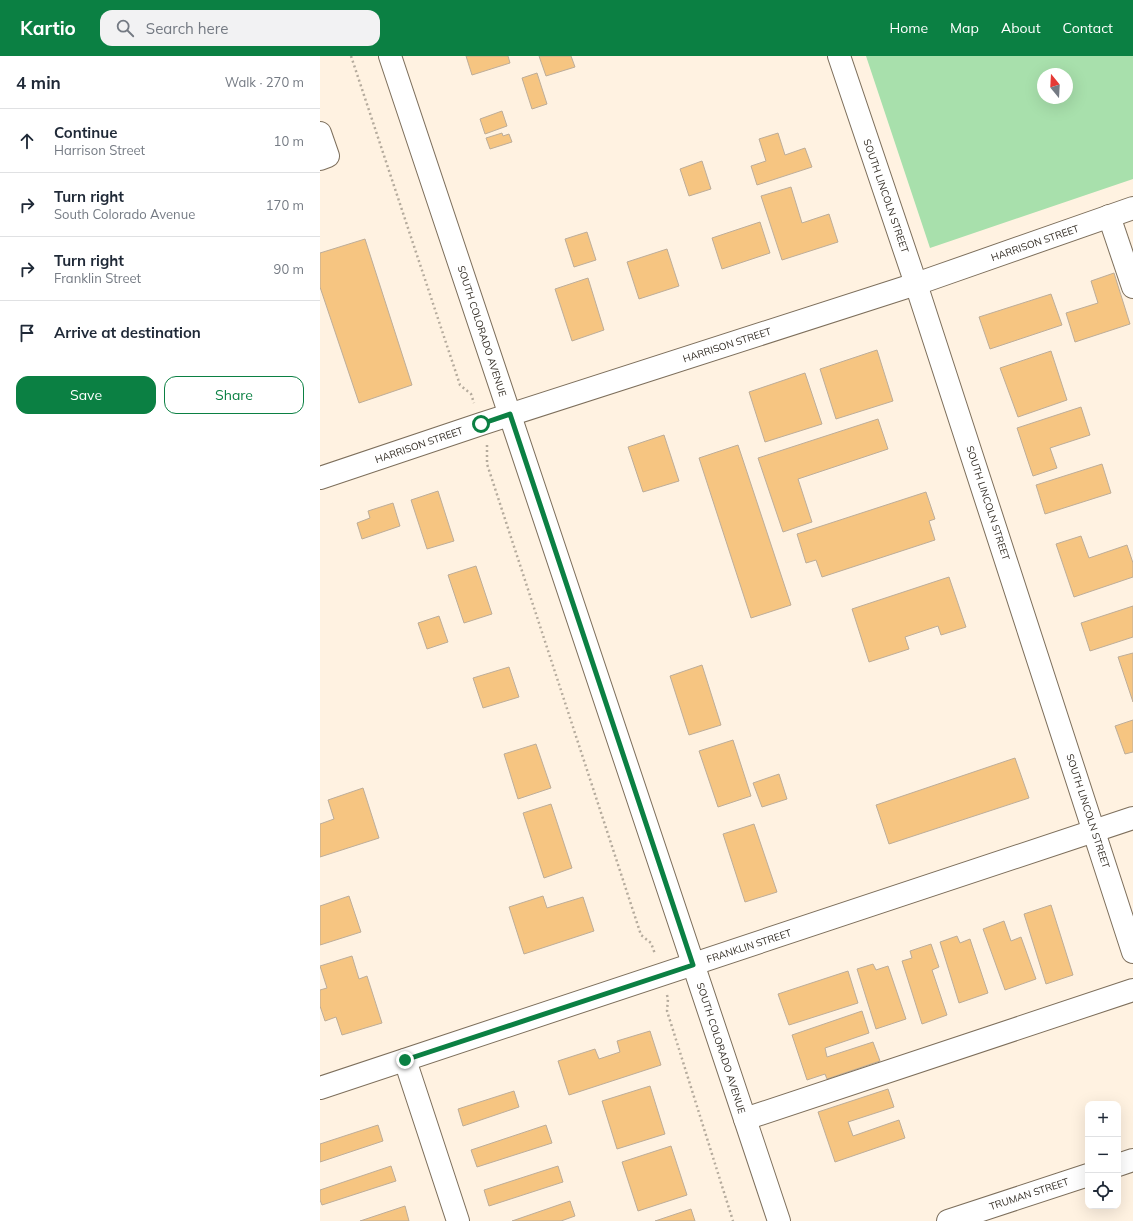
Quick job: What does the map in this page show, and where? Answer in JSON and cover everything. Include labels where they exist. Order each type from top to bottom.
[{"type":"street","name":"SOUTH COLORADO AVENUE","points":[[390,56],[779,1221]]},
{"type":"street","name":"SOUTH LINCOLN STREET","points":[[840,56],[1095,831],[1133,952]]},
{"type":"street","points":[[320,132],[328,156],[320,159]]},
{"type":"street","name":"HARRISON STREET","points":[[320,478],[510,414],[916,284],[1133,208]]},
{"type":"street","points":[[1109,216],[1133,287]]},
{"type":"street","name":"FRANKLIN STREET","points":[[320,1088],[1133,818]]},
{"type":"street","points":[[745,1119],[1133,990]]},
{"type":"street","points":[[405,1060],[458,1221]]},
{"type":"street","points":[[1121,1164],[1133,1160]]},
{"type":"street","name":"TRUMAN STREET","points":[[948,1221],[1085,1176]]},
{"type":"path","points":[[351,56],[460,385],[471,394]]},
{"type":"path","points":[[488,447],[487,464],[641,935],[651,943]]},
{"type":"path","points":[[668,998],[667,1011],[734,1221]]},
{"type":"green space","points":[[866,56],[1133,56],[1133,179],[930,248]]},
{"type":"building","points":[[466,56],[508,56],[510,63],[472,75]]},
{"type":"building","points":[[539,56],[571,56],[575,67],[546,76]]},
{"type":"building","points":[[537,73],[547,104],[532,109],[522,78]]},
{"type":"building","points":[[502,111],[507,126],[485,134],[480,119]]},
{"type":"building","points":[[502,133],[503,136],[509,134],[512,142],[490,149],[486,138]]},
{"type":"building","points":[[778,133],[785,155],[805,148],[812,167],[757,185],[751,166],[766,161],[759,139]]},
{"type":"building","points":[[702,161],[711,189],[689,196],[680,169]]},
{"type":"building","points":[[791,187],[802,223],[829,214],[838,242],[782,260],[761,196]]},
{"type":"building","points":[[760,222],[770,253],[722,269],[712,238]]},
{"type":"building","points":[[587,232],[596,260],[574,267],[565,239]]},
{"type":"building","points":[[365,239],[412,385],[359,403],[320,287],[320,253]]},
{"type":"building","points":[[667,249],[679,286],[639,299],[627,262]]},
{"type":"building","points":[[1114,273],[1130,324],[1075,342],[1066,313],[1098,303],[1091,281]]},
{"type":"building","points":[[588,278],[604,330],[572,341],[555,289]]},
{"type":"building","points":[[1051,294],[1062,325],[990,349],[979,317]]},
{"type":"building","points":[[877,350],[893,401],[836,419],[820,369]]},
{"type":"building","points":[[1051,351],[1067,400],[1018,417],[1000,368]]},
{"type":"building","points":[[805,373],[822,424],[765,442],[749,392]]},
{"type":"building","points":[[1081,407],[1090,435],[1050,448],[1057,468],[1033,476],[1017,428]]},
{"type":"building","points":[[878,419],[888,449],[798,479],[812,522],[783,532],[758,458]]},
{"type":"building","points":[[664,435],[679,481],[643,492],[628,447]]},
{"type":"building","points":[[738,445],[791,605],[751,618],[699,458]]},
{"type":"building","points":[[1102,464],[1111,493],[1045,514],[1036,485]]},
{"type":"building","points":[[438,491],[454,541],[427,549],[411,500]]},
{"type":"building","points":[[926,492],[935,519],[929,521],[935,540],[822,577],[816,560],[806,563],[797,534]]},
{"type":"building","points":[[393,503],[400,526],[362,539],[357,523],[370,518],[368,511]]},
{"type":"building","points":[[1081,536],[1089,558],[1127,545],[1133,563],[1133,577],[1074,597],[1056,544]]},
{"type":"building","points":[[476,566],[492,614],[464,623],[448,575]]},
{"type":"building","points":[[949,577],[966,627],[941,635],[938,626],[905,637],[909,649],[869,662],[852,609]]},
{"type":"building","points":[[1133,606],[1133,637],[1090,651],[1081,623]]},
{"type":"building","points":[[439,616],[448,642],[427,649],[418,623]]},
{"type":"building","points":[[1133,653],[1133,702],[1118,657]]},
{"type":"building","points":[[702,665],[721,725],[689,735],[670,676]]},
{"type":"building","points":[[509,667],[519,697],[483,708],[473,678]]},
{"type":"building","points":[[1133,720],[1133,752],[1125,754],[1115,726]]},
{"type":"building","points":[[733,740],[751,796],[718,807],[699,751]]},
{"type":"building","points":[[536,744],[551,788],[518,799],[504,754]]},
{"type":"building","points":[[1015,758],[1029,798],[889,844],[876,805]]},
{"type":"building","points":[[779,774],[787,799],[762,807],[753,783]]},
{"type":"building","points":[[363,788],[379,838],[320,857],[320,824],[334,819],[328,800]]},
{"type":"building","points":[[551,804],[572,868],[544,878],[523,813]]},
{"type":"building","points":[[754,824],[777,892],[745,902],[723,834]]},
{"type":"building","points":[[349,896],[361,932],[320,945],[320,906]]},
{"type":"building","points":[[543,896],[547,908],[583,897],[594,931],[524,954],[509,907]]},
{"type":"building","points":[[1051,905],[1073,975],[1046,984],[1024,914]]},
{"type":"building","points":[[1004,921],[1011,941],[1021,937],[1036,979],[1005,990],[983,929]]},
{"type":"building","points":[[957,936],[960,943],[970,939],[988,993],[959,1003],[940,942]]},
{"type":"building","points":[[931,944],[939,967],[932,970],[947,1015],[922,1024],[902,961],[912,958],[910,951]]},
{"type":"building","points":[[352,956],[359,979],[367,976],[382,1023],[342,1035],[336,1017],[325,1021],[320,1006],[320,990],[327,988],[320,966]]},
{"type":"building","points":[[873,964],[876,970],[888,966],[906,1019],[876,1029],[857,969]]},
{"type":"building","points":[[848,971],[858,1003],[789,1025],[778,994]]},
{"type":"building","points":[[862,1011],[869,1033],[825,1048],[827,1057],[873,1042],[880,1061],[827,1079],[825,1074],[807,1080],[792,1035]]},
{"type":"building","points":[[650,1031],[661,1065],[569,1095],[558,1061],[595,1049],[599,1059],[620,1052],[617,1041]]},
{"type":"building","points":[[650,1086],[665,1134],[617,1149],[602,1101]]},
{"type":"building","points":[[888,1089],[894,1107],[848,1122],[853,1136],[899,1120],[905,1138],[835,1162],[818,1112]]},
{"type":"building","points":[[514,1091],[519,1107],[463,1126],[458,1109]]},
{"type":"building","points":[[378,1125],[383,1141],[320,1162],[320,1144]]},
{"type":"building","points":[[546,1125],[552,1143],[477,1167],[471,1150]]},
{"type":"building","points":[[671,1146],[687,1195],[638,1211],[622,1162]]},
{"type":"building","points":[[391,1166],[396,1181],[322,1205],[320,1200],[320,1190]]},
{"type":"building","points":[[558,1166],[563,1182],[489,1206],[484,1190]]},
{"type":"building","points":[[570,1201],[575,1216],[561,1221],[512,1221]]},
{"type":"building","points":[[405,1206],[409,1221],[360,1221]]},
{"type":"building","points":[[691,1209],[695,1221],[655,1221]]},
{"type":"route","points":[[405,1060],[661,974],[693,965],[510,414],[481,424]]}]
